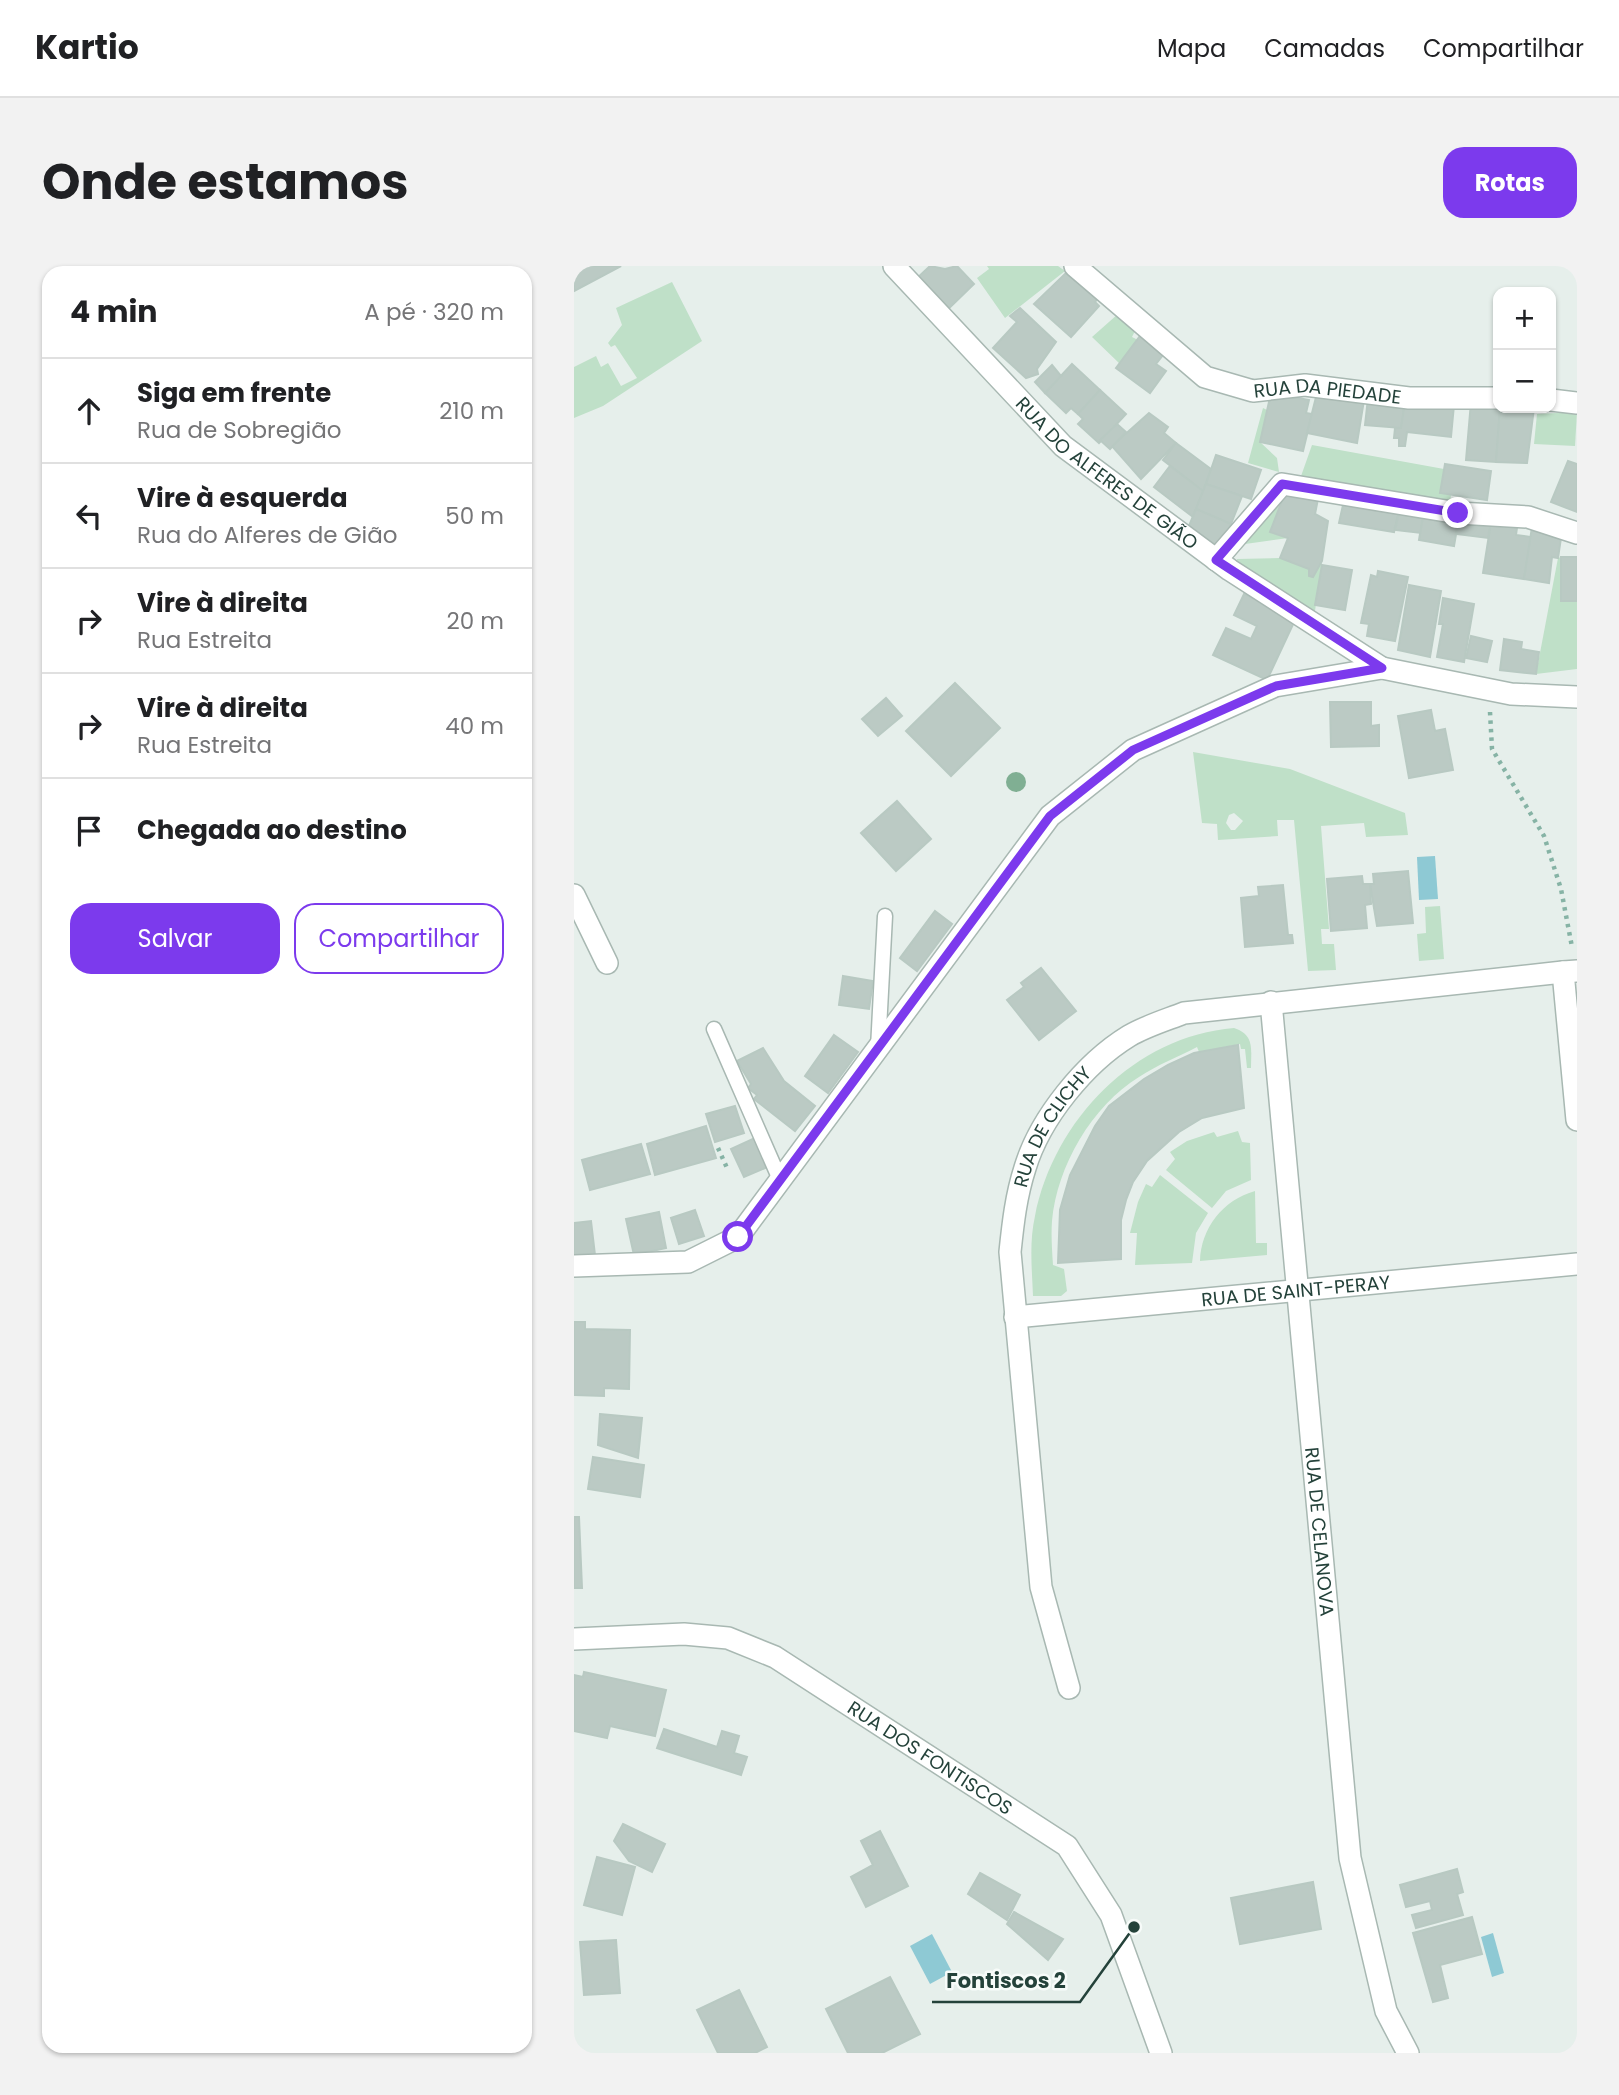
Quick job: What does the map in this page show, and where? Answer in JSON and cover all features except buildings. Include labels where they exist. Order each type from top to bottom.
[{"type":"street","name":"RUA DO ALFERES DE GIÃO","points":[[894,266],[1063,446],[1216,560],[1382,668]]},
{"type":"street","name":"RUA DA PIEDADE","points":[[1075,266],[1205,377],[1253,391],[1305,385],[1409,398],[1493,398]]},
{"type":"street","points":[[1556,401],[1577,403]]},
{"type":"street","points":[[1216,560],[1282,484],[1458,513],[1528,517],[1577,533]]},
{"type":"street","points":[[574,1266],[688,1262],[738,1237],[1050,816],[1133,750],[1276,686],[1382,668],[1511,694],[1577,697]]},
{"type":"street","points":[[574,895],[607,963]]},
{"type":"street","points":[[1571,966],[1577,1120]]},
{"type":"street","name":"RUA DE CLICHY","points":[[1069,1688],[1041,1587],[1010,1252],[1015,1203],[1026,1165],[1046,1123],[1074,1086],[1130,1036],[1184,1013],[1571,966]]},
{"type":"street","name":"RUA DE CELANOVA","points":[[1271,1002],[1350,1858],[1386,2011],[1408,2053]]},
{"type":"street","name":"RUA DE SAINT-PERAY","points":[[1015,1317],[1577,1264]]},
{"type":"street","name":"RUA DOS FONTISCOS","points":[[574,1639],[684,1634],[728,1638],[775,1657],[1067,1846],[1111,1915],[1161,2053]]},
{"type":"lane","points":[[878,1050],[885,916]]},
{"type":"lane","points":[[714,1029],[781,1182]]},
{"type":"path","points":[[1490,711],[1492,749],[1544,836],[1561,889],[1571,966]]},
{"type":"path","points":[[718,1148],[727,1168]]},
{"type":"green space","points":[[987,266],[1058,266],[1065,271],[1005,318],[977,278],[989,269]]},
{"type":"green space","points":[[672,282],[702,341],[603,406],[574,418],[574,367],[596,356],[601,367],[608,363],[621,386],[637,378],[615,345],[611,347],[608,343],[622,325],[616,308]]},
{"type":"green space","points":[[1118,314],[1136,329],[1132,337],[1138,340],[1120,364],[1092,337]]},
{"type":"green space","points":[[1263,408],[1267,410],[1260,442],[1277,458],[1279,472],[1248,463]]},
{"type":"green space","points":[[1577,412],[1575,446],[1534,444],[1537,414]]},
{"type":"green space","points":[[1312,445],[1444,469],[1440,492],[1451,494],[1450,506],[1300,479]]},
{"type":"green space","points":[[1285,493],[1270,532],[1288,538],[1238,545]]},
{"type":"green space","points":[[1561,557],[1561,601],[1577,601],[1577,669],[1536,674],[1558,558]]},
{"type":"green space","points":[[1280,558],[1309,569],[1309,576],[1313,577],[1322,561],[1315,611],[1237,563],[1237,559]]},
{"type":"green space","points":[[1193,752],[1290,769],[1405,813],[1408,835],[1366,837],[1364,823],[1321,826],[1329,929],[1321,929],[1322,944],[1334,944],[1336,970],[1308,971],[1294,820],[1277,820],[1278,836],[1218,840],[1217,824],[1202,823]],"holes":[[[1234,813],[1243,821],[1235,830],[1231,830],[1226,823],[1229,815]]]},
{"type":"green space","points":[[1440,906],[1444,959],[1419,961],[1417,934],[1426,933],[1425,907]]},
{"type":"green space","points":[[1234,1028],[1249,1039],[1251,1068],[1247,1068],[1245,1049],[1241,1049],[1240,1044],[1199,1052],[1197,1047],[1139,1077],[1122,1089],[1092,1121],[1069,1159],[1055,1200],[1052,1221],[1053,1265],[1064,1269],[1067,1291],[1061,1296],[1033,1296],[1031,1246],[1035,1216],[1045,1181],[1060,1147],[1080,1116],[1104,1089],[1133,1066],[1164,1047],[1198,1034]]},
{"type":"green space","points":[[1238,1131],[1242,1142],[1250,1143],[1251,1180],[1226,1191],[1212,1208],[1166,1170],[1175,1159],[1170,1152],[1187,1141],[1214,1132],[1217,1137]]},
{"type":"green space","points":[[1160,1175],[1208,1213],[1196,1233],[1192,1263],[1135,1265],[1137,1233],[1130,1233],[1138,1202],[1146,1184],[1152,1187]]},
{"type":"green space","points":[[1255,1191],[1256,1243],[1267,1243],[1267,1255],[1200,1261],[1205,1237],[1216,1217],[1233,1201]]},
{"type":"water","points":[[1435,856],[1438,899],[1419,900],[1417,857]]},
{"type":"water","points":[[1493,1933],[1504,1973],[1492,1977],[1481,1937]]},
{"type":"water","points":[[932,1934],[952,1972],[930,1984],[910,1946]]},
{"type":"place","name":"Fontiscos 2","points":[[1134,1927]]},
{"type":"route","points":[[738,1237],[1050,816],[1133,750],[1276,686],[1382,668],[1216,560],[1282,484],[1458,513]]}]
